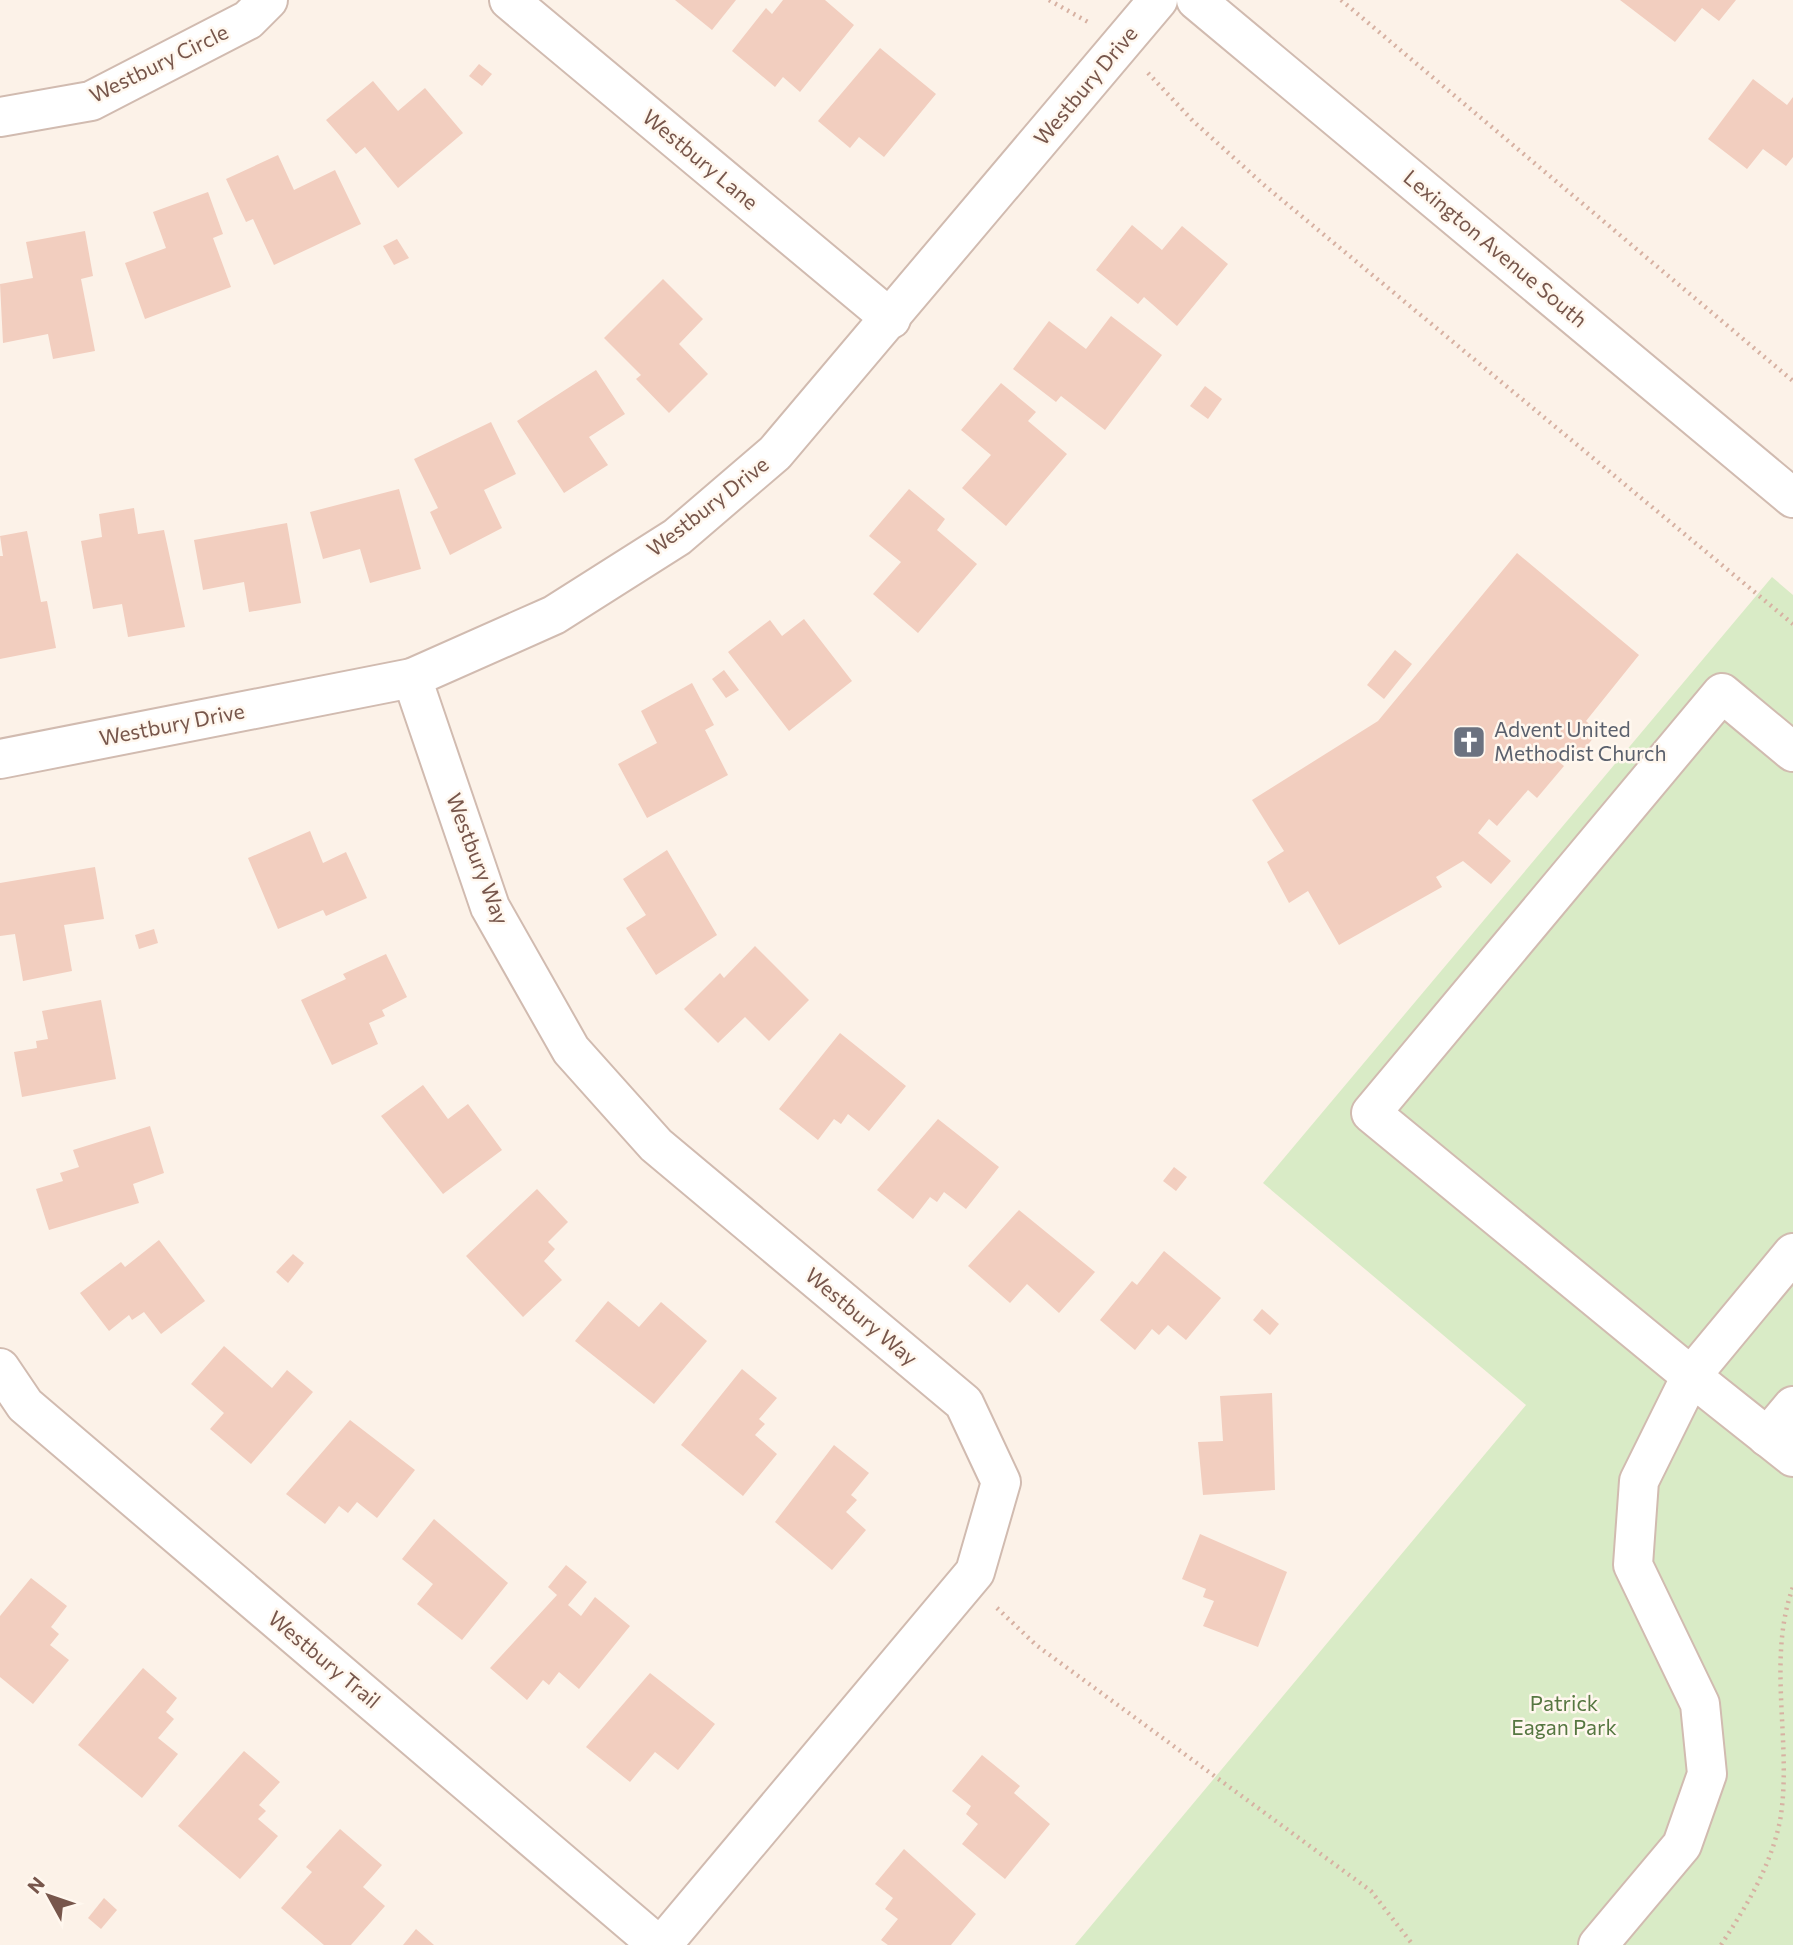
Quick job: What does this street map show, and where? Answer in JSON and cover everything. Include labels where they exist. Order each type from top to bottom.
[{"type":"street","name":"Westbury Circle","points":[[0,117],[91,101],[248,20],[268,0]]},
{"type":"street","name":"Westbury Lane","points":[[509,0],[891,319]]},
{"type":"street","name":"Westbury Drive","points":[[0,759],[412,678],[554,615],[677,537],[775,453],[1158,0]]},
{"type":"street","name":"Lexington Avenue South","points":[[1196,0],[1793,498]]},
{"type":"street","name":"Westbury Way","points":[[412,678],[490,907],[571,1050],[656,1145],[964,1403],[1001,1482],[975,1572],[660,1945]]},
{"type":"street","points":[[1793,752],[1722,693],[1371,1112],[1690,1376],[1780,1447],[1793,1406]]},
{"type":"street","points":[[1598,1945],[1682,1845],[1707,1774],[1700,1704],[1633,1566],[1639,1482],[1690,1376],[1793,1253]]},
{"type":"street","name":"Westbury Trail","points":[[0,1368],[12,1414],[660,1945]]},
{"type":"path","points":[[1049,0],[1120,45],[1193,121],[1264,185],[1793,624]]},
{"type":"path","points":[[1341,0],[1793,381]]},
{"type":"path","points":[[975,1572],[997,1607],[1036,1645],[1371,1891],[1413,1945]]},
{"type":"path","points":[[1721,1945],[1769,1864],[1780,1818],[1782,1665],[1786,1606],[1793,1587]]},
{"type":"green space","name":"Patrick Eagan Park","points":[[1772,577],[1793,595],[1793,1945],[1075,1945],[1526,1405],[1263,1183]]},
{"type":"building","points":[[675,0],[736,0],[712,30]]},
{"type":"building","points":[[783,0],[825,0],[854,25],[800,92],[783,77],[775,87],[732,51],[766,8],[772,14]]},
{"type":"building","points":[[1620,0],[1736,0],[1719,21],[1702,8],[1675,42]]},
{"type":"building","points":[[880,48],[936,94],[884,157],[859,137],[850,148],[818,121]]},
{"type":"building","points":[[479,64],[492,74],[482,86],[469,76]]},
{"type":"building","points":[[1753,79],[1787,105],[1793,97],[1793,157],[1786,166],[1763,149],[1747,169],[1708,139]]},
{"type":"building","points":[[373,81],[398,111],[425,88],[463,133],[398,188],[365,147],[356,154],[326,120]]},
{"type":"building","points":[[278,155],[294,190],[335,170],[361,224],[274,265],[253,219],[246,222],[226,179]]},
{"type":"building","points":[[208,192],[223,234],[213,238],[231,287],[145,319],[125,263],[166,248],[153,212]]},
{"type":"building","points":[[1132,225],[1162,250],[1182,226],[1228,264],[1177,326],[1144,297],[1138,304],[1096,270]]},
{"type":"building","points":[[85,231],[93,276],[81,279],[95,351],[53,359],[48,334],[3,343],[0,284],[33,278],[26,242]]},
{"type":"building","points":[[397,239],[409,258],[394,265],[383,246]]},
{"type":"building","points":[[663,279],[703,319],[679,344],[708,374],[669,413],[636,379],[641,375],[604,338]]},
{"type":"building","points":[[1111,316],[1162,355],[1105,430],[1061,396],[1056,402],[1013,369],[1049,321],[1086,349]]},
{"type":"building","points":[[596,370],[625,414],[589,437],[608,465],[564,493],[517,421]]},
{"type":"building","points":[[1001,383],[1036,412],[1028,421],[1067,454],[1006,526],[962,488],[991,455],[961,430]]},
{"type":"building","points":[[1205,386],[1222,399],[1208,419],[1190,406]]},
{"type":"building","points":[[491,422],[516,474],[484,490],[502,528],[450,555],[430,512],[438,508],[414,459]]},
{"type":"building","points":[[399,489],[421,569],[370,583],[360,549],[323,559],[310,512]]},
{"type":"building","points":[[909,489],[945,519],[937,530],[977,564],[918,633],[873,594],[901,562],[869,536]]},
{"type":"building","points":[[134,508],[138,534],[164,530],[185,627],[128,637],[122,604],[93,609],[81,541],[102,537],[99,514]]},
{"type":"building","points":[[287,523],[301,603],[249,612],[244,582],[203,590],[194,540]]},
{"type":"building","points":[[27,531],[41,602],[47,601],[56,648],[0,659],[0,556],[3,556],[0,536]]},
{"type":"building","name":"Advent United Methodist Church","points":[[1517,553],[1639,655],[1586,721],[1598,732],[1574,762],[1561,750],[1554,758],[1564,766],[1537,798],[1528,790],[1497,826],[1489,819],[1478,833],[1511,861],[1491,884],[1463,861],[1436,877],[1442,887],[1339,945],[1308,891],[1289,903],[1267,862],[1284,851],[1252,800],[1378,721]]},
{"type":"building","points":[[804,619],[852,681],[789,731],[728,652],[770,620],[782,636]]},
{"type":"building","points":[[1395,650],[1412,664],[1384,699],[1367,685]]},
{"type":"building","points":[[724,670],[739,690],[726,698],[712,679]]},
{"type":"building","points":[[692,683],[714,725],[705,730],[728,775],[647,818],[618,764],[657,743],[641,711]]},
{"type":"building","points":[[310,831],[323,863],[346,852],[367,898],[326,916],[323,910],[278,929],[248,858]]},
{"type":"building","points":[[667,850],[717,935],[656,975],[626,928],[646,915],[623,879]]},
{"type":"building","points":[[95,867],[104,919],[64,925],[72,971],[23,981],[15,934],[0,936],[0,883]]},
{"type":"building","points":[[154,929],[158,943],[139,949],[135,935]]},
{"type":"building","points":[[755,946],[809,1000],[769,1041],[745,1017],[718,1043],[684,1009],[720,973],[724,978]]},
{"type":"building","points":[[386,954],[407,997],[382,1010],[385,1016],[369,1023],[378,1044],[332,1065],[301,1000],[346,979],[343,974]]},
{"type":"building","points":[[101,1000],[116,1079],[22,1097],[14,1052],[37,1048],[36,1041],[48,1039],[42,1011]]},
{"type":"building","points":[[840,1033],[906,1086],[869,1131],[848,1114],[841,1124],[834,1119],[818,1140],[779,1109]]},
{"type":"building","points":[[423,1085],[448,1119],[468,1104],[502,1150],[443,1194],[381,1116]]},
{"type":"building","points":[[938,1119],[999,1167],[966,1209],[944,1192],[937,1202],[930,1197],[913,1219],[877,1190]]},
{"type":"building","points":[[150,1126],[164,1173],[133,1184],[139,1203],[49,1230],[36,1189],[63,1181],[60,1173],[79,1167],[73,1150]]},
{"type":"building","points":[[1174,1167],[1187,1177],[1176,1191],[1163,1181]]},
{"type":"building","points":[[537,1189],[568,1222],[548,1242],[555,1249],[544,1261],[562,1280],[523,1317],[466,1256]]},
{"type":"building","points":[[1019,1210],[1095,1272],[1059,1313],[1027,1284],[1010,1303],[968,1266]]},
{"type":"building","points":[[159,1240],[205,1301],[161,1334],[144,1312],[132,1320],[129,1315],[109,1331],[80,1293],[121,1262],[125,1267]]},
{"type":"building","points":[[1164,1251],[1221,1298],[1186,1340],[1168,1325],[1159,1335],[1152,1329],[1135,1350],[1100,1320],[1132,1281],[1137,1285]]},
{"type":"building","points":[[293,1254],[304,1263],[288,1283],[276,1272]]},
{"type":"building","points":[[608,1301],[639,1327],[661,1302],[707,1341],[654,1404],[575,1341]]},
{"type":"building","points":[[1262,1309],[1279,1324],[1270,1335],[1253,1320]]},
{"type":"building","points":[[224,1346],[272,1388],[287,1370],[313,1392],[251,1464],[210,1429],[224,1413],[191,1384]]},
{"type":"building","points":[[742,1369],[777,1398],[759,1419],[765,1424],[755,1435],[777,1454],[743,1496],[681,1445]]},
{"type":"building","points":[[1272,1393],[1275,1490],[1203,1495],[1198,1442],[1223,1441],[1220,1396]]},
{"type":"building","points":[[350,1420],[415,1470],[377,1518],[357,1502],[348,1513],[339,1506],[325,1524],[286,1494]]},
{"type":"building","points":[[834,1445],[869,1473],[851,1495],[857,1500],[846,1512],[866,1530],[832,1570],[775,1522]]},
{"type":"building","points":[[434,1519],[508,1583],[462,1640],[417,1604],[433,1584],[402,1559]]},
{"type":"building","points":[[1200,1534],[1287,1572],[1258,1647],[1203,1626],[1214,1601],[1203,1597],[1206,1589],[1182,1579]]},
{"type":"building","points":[[566,1565],[587,1582],[568,1605],[581,1616],[595,1597],[630,1626],[579,1689],[559,1672],[549,1685],[543,1680],[527,1700],[490,1668],[557,1595],[548,1587]]},
{"type":"building","points":[[31,1578],[67,1606],[51,1627],[59,1634],[50,1645],[69,1660],[33,1704],[0,1677],[0,1616]]},
{"type":"building","points":[[143,1668],[177,1698],[166,1712],[174,1719],[158,1738],[178,1754],[142,1798],[78,1745]]},
{"type":"building","points":[[650,1673],[715,1724],[678,1770],[655,1752],[630,1782],[586,1747]]},
{"type":"building","points":[[244,1751],[280,1782],[259,1805],[266,1811],[258,1819],[278,1836],[240,1879],[178,1826]]},
{"type":"building","points":[[982,1755],[1020,1786],[1014,1793],[1050,1824],[1005,1879],[962,1844],[978,1824],[966,1814],[971,1806],[952,1791]]},
{"type":"building","points":[[340,1829],[382,1865],[363,1887],[385,1906],[351,1945],[324,1945],[281,1908],[312,1872],[306,1867]]},
{"type":"building","points":[[904,1849],[976,1914],[951,1945],[888,1945],[881,1940],[898,1919],[885,1909],[893,1898],[875,1884]]},
{"type":"building","points":[[104,1898],[117,1910],[101,1929],[88,1918]]},
{"type":"building","points":[[416,1929],[434,1945],[403,1945]]},
{"type":"place","name":"Advent United Methodist Church","points":[[1469,742]]}]
